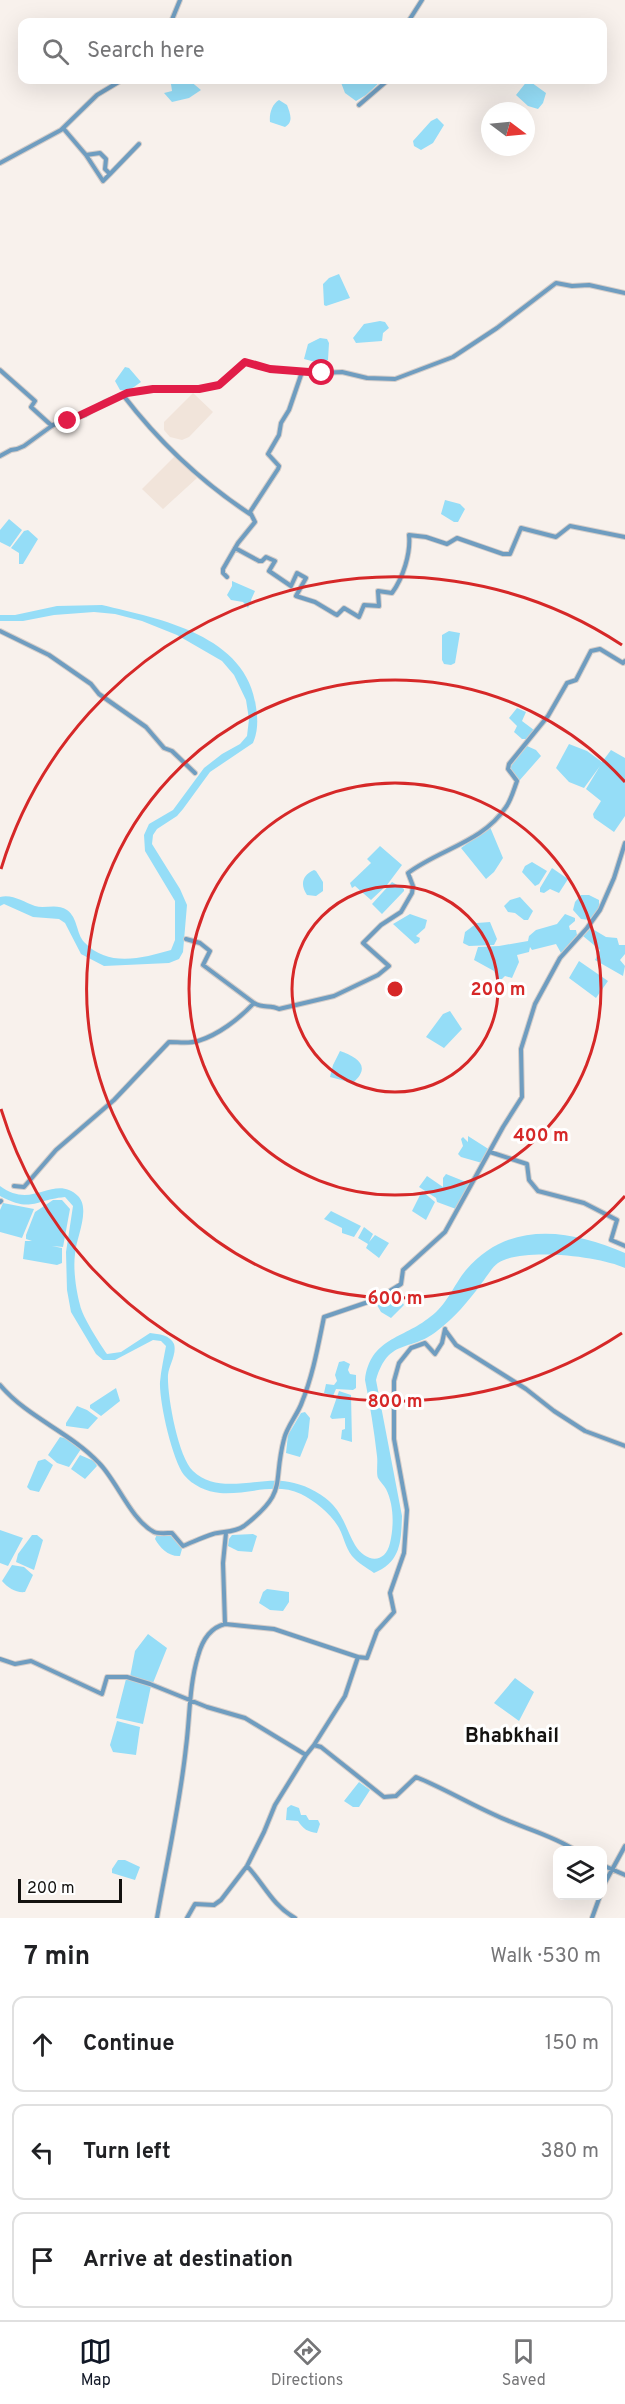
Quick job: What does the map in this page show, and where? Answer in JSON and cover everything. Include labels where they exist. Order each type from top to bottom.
[{"type":"street","points":[[173,18],[180,0]]},
{"type":"street","points":[[411,18],[422,0]]},
{"type":"street","points":[[0,163],[63,128],[97,95],[115,84]]},
{"type":"street","points":[[359,105],[383,84]]},
{"type":"street","points":[[63,128],[86,154],[103,181],[139,144]]},
{"type":"street","points":[[86,154],[100,153],[106,159],[105,169],[110,174]]},
{"type":"street","points":[[0,456],[24,446],[52,426],[85,415],[123,394],[153,389],[199,389],[219,385],[245,362],[270,369],[342,372],[367,378],[395,380],[453,357],[497,328],[556,283],[572,286],[589,285],[625,293]]},
{"type":"street","points":[[0,370],[35,402],[31,407],[52,426]]},
{"type":"street","points":[[250,514],[278,469],[279,466],[268,454],[279,435],[281,423],[302,372]]},
{"type":"street","points":[[123,394],[174,454],[220,495],[250,514],[255,522],[223,569],[227,577]]},
{"type":"street","points":[[236,548],[259,561],[266,557],[275,561],[269,572],[291,586],[297,573],[306,578],[296,596],[315,602],[335,614],[338,615],[344,608],[359,617],[364,605],[378,606],[378,591],[392,593],[397,586],[408,550],[409,535],[426,537],[447,544],[457,538],[503,554],[510,554],[521,528],[556,537],[570,526],[625,537]]},
{"type":"street","points":[[0,631],[49,655],[91,684],[99,694],[146,727],[164,748],[171,751],[195,773]]},
{"type":"street","points":[[186,939],[200,943],[210,951],[203,965],[261,1007],[272,1005],[279,1009],[334,996],[378,975],[389,966],[363,943],[400,912],[412,893],[413,886],[408,873],[435,855],[455,848],[486,828],[506,807],[517,781],[508,769],[509,764],[548,716],[567,683],[576,680],[591,651],[600,649],[614,659],[623,663],[625,661]]},
{"type":"street","points":[[0,1385],[32,1416],[77,1442],[100,1463],[134,1514],[154,1532],[172,1533],[183,1546],[214,1533],[226,1533],[241,1528],[267,1505],[277,1491],[284,1437],[305,1396],[317,1354],[324,1317],[377,1299],[401,1284],[403,1270],[445,1232],[522,1097],[521,1049],[535,1004],[560,958],[600,910],[614,878],[625,843]]},
{"type":"street","points":[[14,1186],[24,1187],[56,1150],[114,1100],[164,1045],[169,1042],[200,1041],[242,1016],[254,1004]]},
{"type":"street","points":[[490,1152],[527,1164],[529,1180],[538,1191],[584,1203],[617,1220],[612,1240],[625,1246]]},
{"type":"street","points":[[157,1918],[186,1748],[190,1700],[198,1655],[208,1632],[216,1626],[225,1624],[274,1629],[367,1658],[377,1631],[394,1612],[390,1593],[404,1553],[407,1510],[394,1439],[394,1381],[399,1363],[411,1348],[425,1343],[435,1354],[442,1343],[445,1329],[456,1345],[525,1389],[554,1411],[585,1431],[625,1446]]},
{"type":"street","points":[[225,1624],[223,1563],[226,1533]]},
{"type":"street","points":[[187,1918],[195,1904],[214,1905],[221,1900],[247,1866],[275,1805],[345,1696],[358,1657]]},
{"type":"street","points":[[0,1659],[15,1664],[31,1661],[102,1694],[107,1677],[117,1676],[150,1684],[245,1718],[306,1755]]},
{"type":"street","points":[[314,1745],[321,1747],[384,1797],[396,1796],[416,1777],[458,1795],[493,1815],[545,1833],[567,1846]]},
{"type":"street","points":[[607,1880],[625,1846]]},
{"type":"street","points":[[247,1866],[258,1877],[273,1902],[295,1918]]},
{"type":"street","points":[[607,1866],[625,1875]]},
{"type":"street","points":[[592,1918],[599,1900]]},
{"type":"shaded area","points":[[193,393],[213,412],[189,437],[182,440],[170,437],[164,430],[164,422]]},
{"type":"shaded area","points":[[175,456],[197,478],[163,509],[142,489]]},
{"type":"water","points":[[171,84],[194,84],[201,90],[189,98],[172,102],[164,93],[172,91]]},
{"type":"water","points":[[342,84],[378,84],[356,101],[345,93]]},
{"type":"water","points":[[525,84],[534,84],[546,93],[538,109],[535,108],[535,102],[524,102],[516,95]]},
{"type":"water","points":[[279,100],[287,105],[290,114],[290,123],[285,127],[270,122],[274,104]]},
{"type":"water","points":[[437,118],[444,125],[433,143],[421,150],[414,146],[413,141],[431,121]]},
{"type":"water","points":[[339,274],[350,298],[326,306],[324,305],[323,284],[329,278]]},
{"type":"water","points":[[385,322],[389,328],[383,333],[382,341],[356,343],[353,338],[364,324]]},
{"type":"water","points":[[320,338],[327,339],[329,343],[328,360],[319,363],[304,359],[308,344]]},
{"type":"water","points":[[125,367],[129,368],[141,382],[129,390],[120,390],[115,381]]},
{"type":"water","points":[[445,500],[460,504],[465,509],[458,522],[441,514]]},
{"type":"water","points":[[9,519],[22,530],[10,547],[0,542],[0,530]]},
{"type":"water","points":[[28,530],[38,539],[23,564],[19,564],[19,553],[11,548],[24,531]]},
{"type":"water","points":[[232,581],[255,591],[251,600],[252,604],[250,603],[248,608],[243,602],[231,600],[227,595]]},
{"type":"water","points":[[102,605],[174,624],[219,647],[236,663],[249,683],[256,707],[257,725],[253,743],[210,772],[177,816],[157,829],[153,835],[152,844],[180,889],[187,905],[183,952],[179,959],[169,963],[104,966],[81,954],[65,923],[59,919],[33,917],[4,904],[0,906],[0,897],[5,896],[14,897],[35,906],[63,908],[71,913],[84,942],[93,950],[115,958],[137,958],[171,950],[175,940],[175,901],[145,851],[144,835],[149,824],[173,810],[204,768],[240,744],[247,736],[249,719],[246,700],[234,675],[222,661],[177,635],[142,621],[115,614],[94,612],[54,615],[23,621],[0,621],[0,615],[15,615],[57,606]]},
{"type":"water","points":[[449,631],[460,633],[455,663],[451,665],[444,664],[442,660],[442,635]]},
{"type":"water","points":[[517,708],[526,712],[522,721],[534,730],[527,739],[522,739],[514,732],[517,726],[509,718]]},
{"type":"water","points":[[569,744],[587,751],[602,762],[611,750],[625,758],[625,816],[614,832],[594,818],[593,814],[601,801],[586,789],[600,766],[584,788],[569,782],[556,768]]},
{"type":"water","points":[[527,746],[536,750],[541,756],[519,781],[510,767]]},
{"type":"water","points":[[490,827],[503,858],[494,872],[486,879],[461,848]]},
{"type":"water","points":[[380,846],[402,865],[387,885],[371,900],[355,886],[352,888],[350,883],[371,863],[367,859]]},
{"type":"water","points":[[532,862],[547,871],[539,884],[535,886],[522,872],[525,866]]},
{"type":"water","points":[[552,868],[568,879],[559,893],[550,889],[544,893],[540,892],[540,888]]},
{"type":"water","points":[[314,870],[323,882],[323,891],[316,896],[307,895],[303,884],[305,877]]},
{"type":"water","points":[[392,882],[404,891],[382,914],[372,904]]},
{"type":"water","points":[[581,895],[589,895],[599,900],[599,909],[589,920],[581,919],[573,910],[575,902]]},
{"type":"water","points":[[520,897],[533,911],[528,920],[508,912],[504,906],[510,900]]},
{"type":"water","points":[[410,914],[427,920],[425,928],[416,936],[420,938],[419,942],[415,944],[393,924]]},
{"type":"water","points":[[565,914],[575,918],[569,926],[570,930],[576,930],[577,935],[561,953],[556,944],[532,950],[530,947],[529,952],[517,955],[519,962],[512,978],[505,976],[501,980],[497,979],[494,971],[474,960],[478,947],[528,941],[529,936],[536,930],[557,924]]},
{"type":"water","points":[[490,922],[497,939],[494,945],[469,946],[463,943],[465,932],[477,923]]},
{"type":"water","points":[[591,928],[606,937],[617,938],[619,945],[625,945],[625,954],[620,960],[625,966],[623,976],[595,960],[600,950],[583,936]]},
{"type":"water","points":[[579,961],[608,981],[596,998],[569,978]]},
{"type":"water","points":[[450,1011],[462,1029],[444,1048],[426,1037],[443,1014]]},
{"type":"water","points":[[340,1051],[357,1059],[362,1067],[359,1077],[353,1083],[330,1077]]},
{"type":"water","points":[[468,1136],[490,1150],[482,1163],[458,1154],[463,1146],[461,1139],[463,1137],[468,1142]]},
{"type":"water","points":[[446,1174],[471,1184],[456,1209],[437,1202],[436,1198],[419,1187],[427,1176],[443,1187],[443,1178]]},
{"type":"water","points":[[0,1186],[12,1193],[23,1195],[60,1188],[69,1190],[78,1196],[82,1202],[83,1216],[74,1266],[81,1310],[107,1354],[121,1352],[150,1333],[164,1336],[172,1341],[174,1352],[168,1375],[169,1396],[178,1440],[193,1471],[204,1479],[216,1483],[282,1481],[310,1489],[333,1505],[343,1519],[359,1551],[374,1559],[384,1555],[387,1550],[393,1523],[389,1495],[377,1476],[376,1446],[365,1380],[373,1356],[389,1341],[420,1324],[436,1312],[466,1270],[483,1254],[501,1243],[521,1236],[541,1234],[583,1238],[625,1253],[625,1268],[598,1260],[561,1255],[524,1255],[509,1258],[496,1265],[466,1303],[437,1331],[427,1338],[394,1351],[387,1357],[376,1380],[402,1525],[400,1543],[394,1557],[390,1563],[374,1573],[352,1556],[332,1518],[317,1504],[301,1494],[281,1489],[215,1492],[205,1490],[187,1479],[179,1467],[167,1430],[160,1391],[166,1346],[161,1341],[153,1340],[115,1360],[103,1360],[96,1354],[71,1312],[67,1290],[66,1252],[73,1206],[65,1197],[33,1204],[19,1204],[0,1196]]},
{"type":"water","points":[[422,1191],[435,1202],[426,1220],[412,1211]]},
{"type":"water","points":[[53,1200],[62,1200],[70,1209],[63,1247],[52,1246],[62,1248],[62,1263],[57,1265],[23,1259],[25,1241],[32,1241],[26,1239],[26,1235],[35,1212]]},
{"type":"water","points":[[3,1203],[34,1209],[22,1238],[0,1232],[0,1210]]},
{"type":"water","points":[[331,1211],[361,1226],[354,1237],[342,1233],[342,1228],[324,1219]]},
{"type":"water","points":[[364,1227],[373,1234],[369,1242],[375,1235],[389,1243],[379,1258],[366,1248],[368,1244],[358,1238]]},
{"type":"water","points":[[393,1297],[400,1298],[404,1305],[391,1318],[381,1312],[377,1305],[379,1301]]},
{"type":"water","points":[[344,1361],[350,1364],[348,1370],[350,1374],[356,1375],[356,1388],[353,1390],[336,1389],[333,1396],[324,1393],[326,1384],[334,1385],[337,1381],[335,1375],[339,1362]]},
{"type":"water","points":[[116,1388],[120,1401],[101,1416],[90,1408],[90,1405]]},
{"type":"water","points":[[339,1391],[351,1395],[352,1442],[341,1439],[342,1430],[345,1429],[345,1418],[332,1419],[330,1417]]},
{"type":"water","points":[[77,1406],[98,1418],[88,1429],[66,1426]]},
{"type":"water","points":[[305,1412],[310,1418],[308,1437],[300,1457],[286,1453],[288,1435],[301,1413]]},
{"type":"water","points":[[60,1437],[68,1439],[81,1449],[69,1467],[57,1463],[48,1455]]},
{"type":"water","points":[[80,1455],[94,1461],[97,1466],[85,1479],[71,1469]]},
{"type":"water","points":[[45,1459],[53,1465],[39,1492],[30,1490],[27,1487],[38,1461]]},
{"type":"water","points":[[0,1530],[23,1538],[8,1566],[0,1563]]},
{"type":"water","points":[[157,1534],[170,1535],[175,1538],[182,1549],[180,1556],[172,1555],[162,1549],[155,1539]]},
{"type":"water","points":[[253,1534],[257,1536],[252,1552],[238,1551],[228,1546],[232,1535]]},
{"type":"water","points":[[32,1535],[37,1535],[43,1540],[34,1570],[16,1562],[18,1554]]},
{"type":"water","points":[[12,1565],[24,1567],[33,1575],[25,1592],[18,1592],[2,1581]]},
{"type":"water","points":[[267,1589],[289,1592],[289,1602],[283,1611],[270,1610],[259,1603],[263,1592]]},
{"type":"water","points":[[148,1634],[167,1648],[153,1683],[130,1677],[135,1651]]},
{"type":"water","points":[[515,1678],[534,1692],[519,1721],[494,1703]]},
{"type":"water","points":[[126,1679],[151,1686],[143,1724],[116,1718]]},
{"type":"water","points":[[117,1721],[140,1727],[136,1755],[113,1752],[110,1745]]},
{"type":"water","points":[[359,1782],[370,1790],[359,1807],[353,1807],[344,1801]]},
{"type":"water","points":[[291,1805],[299,1808],[301,1815],[306,1815],[309,1820],[318,1820],[320,1824],[317,1833],[306,1830],[298,1821],[286,1820],[287,1808]]},
{"type":"water","points":[[118,1860],[125,1860],[140,1867],[135,1880],[112,1873]]},
{"type":"district","name":"Bhabkhail","points":[[512,1737]]},
{"type":"route","points":[[68,421],[85,415],[105,402],[127,393],[153,389],[199,389],[219,385],[245,362],[270,369],[322,373]]}]
